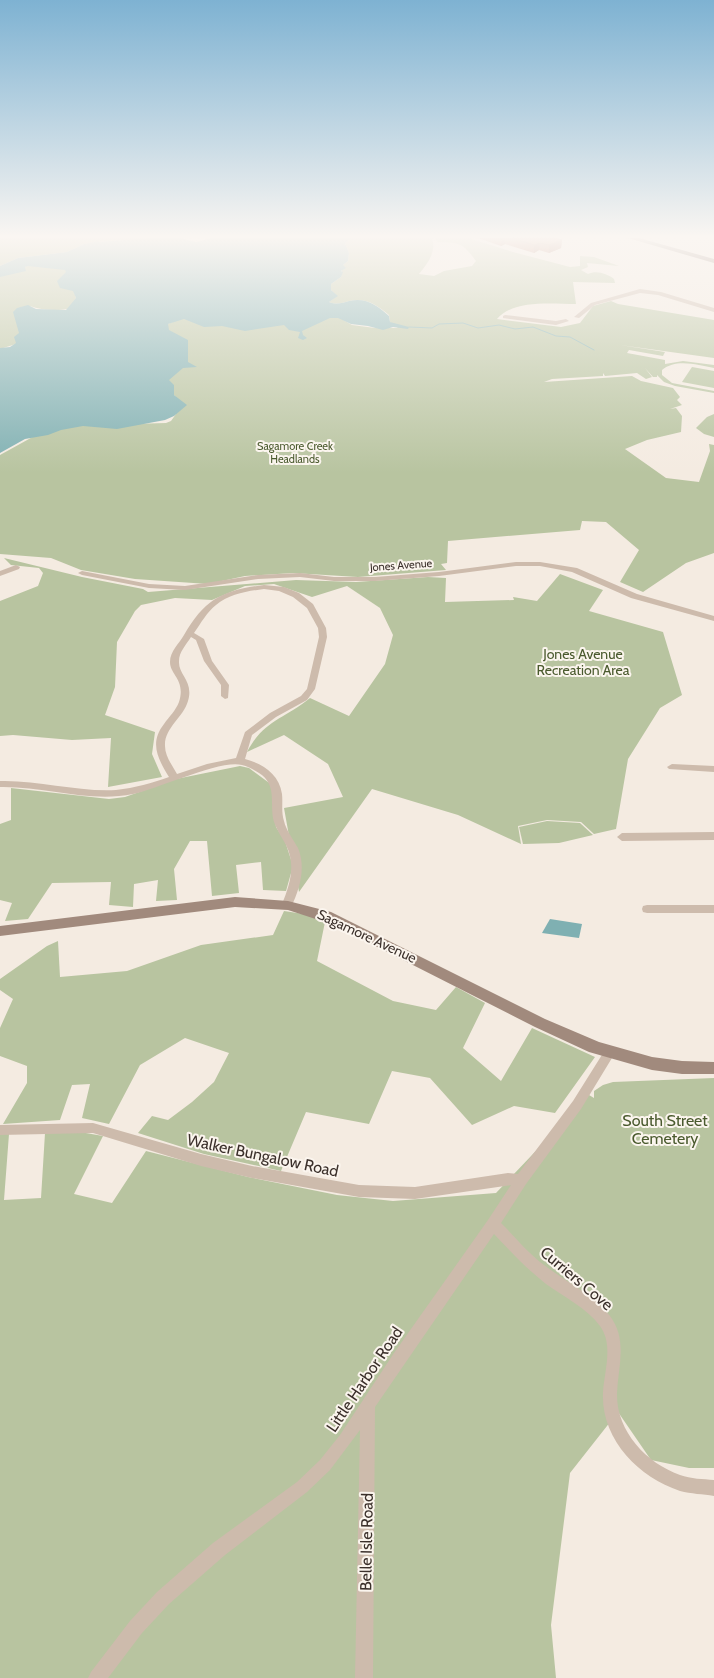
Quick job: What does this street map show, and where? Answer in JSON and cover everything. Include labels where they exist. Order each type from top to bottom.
[{"type":"main road","name":"Sagamore Avenue","points":[[0,931],[212,904],[258,901],[287,904],[339,920],[552,1029],[609,1054],[670,1067],[714,1068]]},
{"type":"street","points":[[505,317],[556,323],[566,321],[578,322],[580,320],[578,316]]},
{"type":"street","name":"Jones Avenue","points":[[82,573],[149,586],[185,588],[258,577],[300,575],[334,579],[368,579],[439,574],[516,564],[540,564],[574,570],[634,596],[714,619]]},
{"type":"street","points":[[0,574],[16,567]]},
{"type":"street","points":[[174,777],[159,749],[163,731],[173,720],[182,703],[185,686],[174,663],[174,658],[189,634],[214,602],[248,589],[264,587],[281,589],[296,595],[310,606],[322,628],[321,646],[311,689],[304,698],[273,715],[248,734],[240,761]]},
{"type":"street","points":[[189,634],[200,639],[208,661],[225,685],[225,696]]},
{"type":"street","points":[[0,784],[20,784],[103,794],[132,791],[174,777],[240,761],[265,772],[276,787],[278,820],[293,848],[298,866],[296,884],[287,904]]},
{"type":"street","points":[[672,767],[714,769]]},
{"type":"street","points":[[622,837],[714,836]]},
{"type":"street","points":[[647,909],[714,909]]},
{"type":"street","name":"Little Harbor Road","points":[[96,1678],[136,1627],[163,1598],[218,1549],[302,1487],[325,1465],[345,1440],[404,1350],[494,1224],[521,1180],[577,1105],[609,1054]]},
{"type":"street","name":"Walker Bungalow Road","points":[[0,1130],[94,1128],[209,1162],[305,1182],[359,1190],[415,1193],[508,1178],[521,1180]]},
{"type":"street","name":"Curriers Cove","points":[[494,1224],[529,1261],[605,1321],[614,1341],[614,1370],[610,1394],[611,1419],[624,1441],[647,1466],[682,1483],[714,1488]]},
{"type":"street","name":"Belle Isle Road","points":[[364,1678],[368,1406]]},
{"type":"green space","points":[[0,316],[26,316],[16,344],[0,349]]},
{"type":"green space","name":"Sagamore Creek Headlands","points":[[389,316],[500,316],[497,319],[561,327],[580,323],[585,316],[692,316],[714,320],[714,358],[620,345],[665,352],[663,356],[629,350],[627,353],[665,360],[665,364],[683,361],[714,365],[714,368],[687,363],[674,364],[662,370],[662,375],[672,383],[714,391],[714,393],[675,386],[664,382],[657,375],[657,377],[653,377],[645,368],[652,377],[646,379],[637,373],[605,376],[603,373],[603,376],[552,379],[544,382],[632,376],[641,381],[673,388],[680,397],[677,400],[682,405],[670,409],[676,408],[682,416],[681,432],[647,440],[625,449],[666,478],[699,482],[710,451],[709,444],[714,445],[714,553],[686,563],[643,592],[620,582],[639,550],[606,522],[582,521],[580,530],[448,541],[447,563],[441,564],[446,570],[358,577],[293,573],[245,576],[208,584],[135,579],[81,570],[51,558],[0,554],[0,455],[38,434],[60,426],[166,423],[171,421],[176,414],[176,397],[173,394],[173,385],[166,380],[168,324],[180,319],[285,321],[302,330],[326,317],[338,317],[352,325],[398,328],[390,322]]},
{"type":"green space","points":[[692,367],[714,371],[714,388],[682,382]]},
{"type":"green space","points":[[714,414],[714,437],[704,434],[696,428],[707,417]]},
{"type":"green space","name":"Jones Avenue Recreation Area","points":[[4,558],[82,577],[143,589],[148,592],[296,580],[356,582],[428,577],[446,578],[445,602],[514,600],[513,597],[537,601],[560,574],[603,590],[589,611],[663,632],[682,695],[660,708],[628,759],[616,829],[594,834],[581,822],[547,820],[518,826],[521,844],[458,815],[372,789],[299,892],[284,808],[343,797],[328,764],[284,735],[247,752],[260,733],[267,727],[310,698],[349,716],[385,664],[393,635],[380,608],[347,586],[312,597],[274,584],[245,586],[212,600],[175,598],[141,605],[135,611],[117,642],[115,687],[105,715],[155,732],[152,754],[162,777],[108,787],[111,738],[72,740],[13,735],[0,736],[0,601],[38,586],[43,573],[39,568],[11,565]]},
{"type":"green space","points":[[240,766],[249,768],[272,785],[276,827],[285,841],[293,866],[286,891],[263,890],[261,862],[236,865],[239,893],[212,896],[207,841],[190,841],[174,869],[177,900],[156,901],[158,880],[134,884],[133,907],[109,905],[111,882],[52,883],[28,919],[5,921],[12,903],[0,900],[0,824],[11,820],[11,788],[109,799],[125,797],[176,779]]},
{"type":"green space","points":[[547,821],[580,823],[593,835],[559,843],[523,844],[519,827]]},
{"type":"green space","points":[[284,911],[304,914],[325,922],[317,961],[393,1001],[436,1010],[456,987],[485,1003],[463,1048],[501,1081],[532,1028],[595,1057],[555,1113],[514,1106],[472,1125],[430,1078],[392,1071],[369,1124],[306,1112],[281,1171],[204,1154],[138,1133],[152,1116],[168,1120],[192,1102],[214,1082],[229,1053],[185,1038],[140,1065],[109,1124],[82,1118],[90,1084],[72,1085],[60,1120],[3,1124],[27,1083],[27,1066],[0,1056],[0,1028],[13,999],[0,990],[0,979],[47,946],[58,941],[60,977],[127,971],[201,945],[273,935]]},
{"type":"green space","name":"South Street Cemetery","points":[[714,1078],[714,1468],[689,1468],[651,1460],[618,1412],[570,1473],[551,1625],[556,1678],[0,1678],[0,1134],[9,1134],[4,1200],[41,1198],[45,1133],[80,1132],[103,1136],[74,1194],[112,1203],[146,1151],[248,1177],[337,1195],[393,1201],[496,1193],[589,1095],[594,1098],[594,1091],[603,1085],[613,1082]]},
{"type":"water","points":[[14,316],[389,316],[390,322],[409,327],[408,329],[393,327],[383,330],[351,324],[338,318],[330,318],[302,331],[303,335],[307,338],[303,340],[298,338],[300,332],[289,330],[284,325],[245,331],[222,326],[204,327],[184,319],[168,324],[169,330],[188,340],[188,362],[197,367],[183,368],[169,380],[174,385],[174,395],[187,405],[174,416],[165,420],[117,429],[83,426],[61,430],[48,435],[25,439],[0,453],[0,348],[10,347],[16,343],[14,337],[19,333]]},
{"type":"water","points":[[550,919],[582,924],[579,938],[542,933]]},
{"type":"waterway","points":[[409,327],[432,328],[439,324],[463,323],[478,328],[499,325],[515,329],[533,327],[556,336],[570,337],[594,350]]}]
